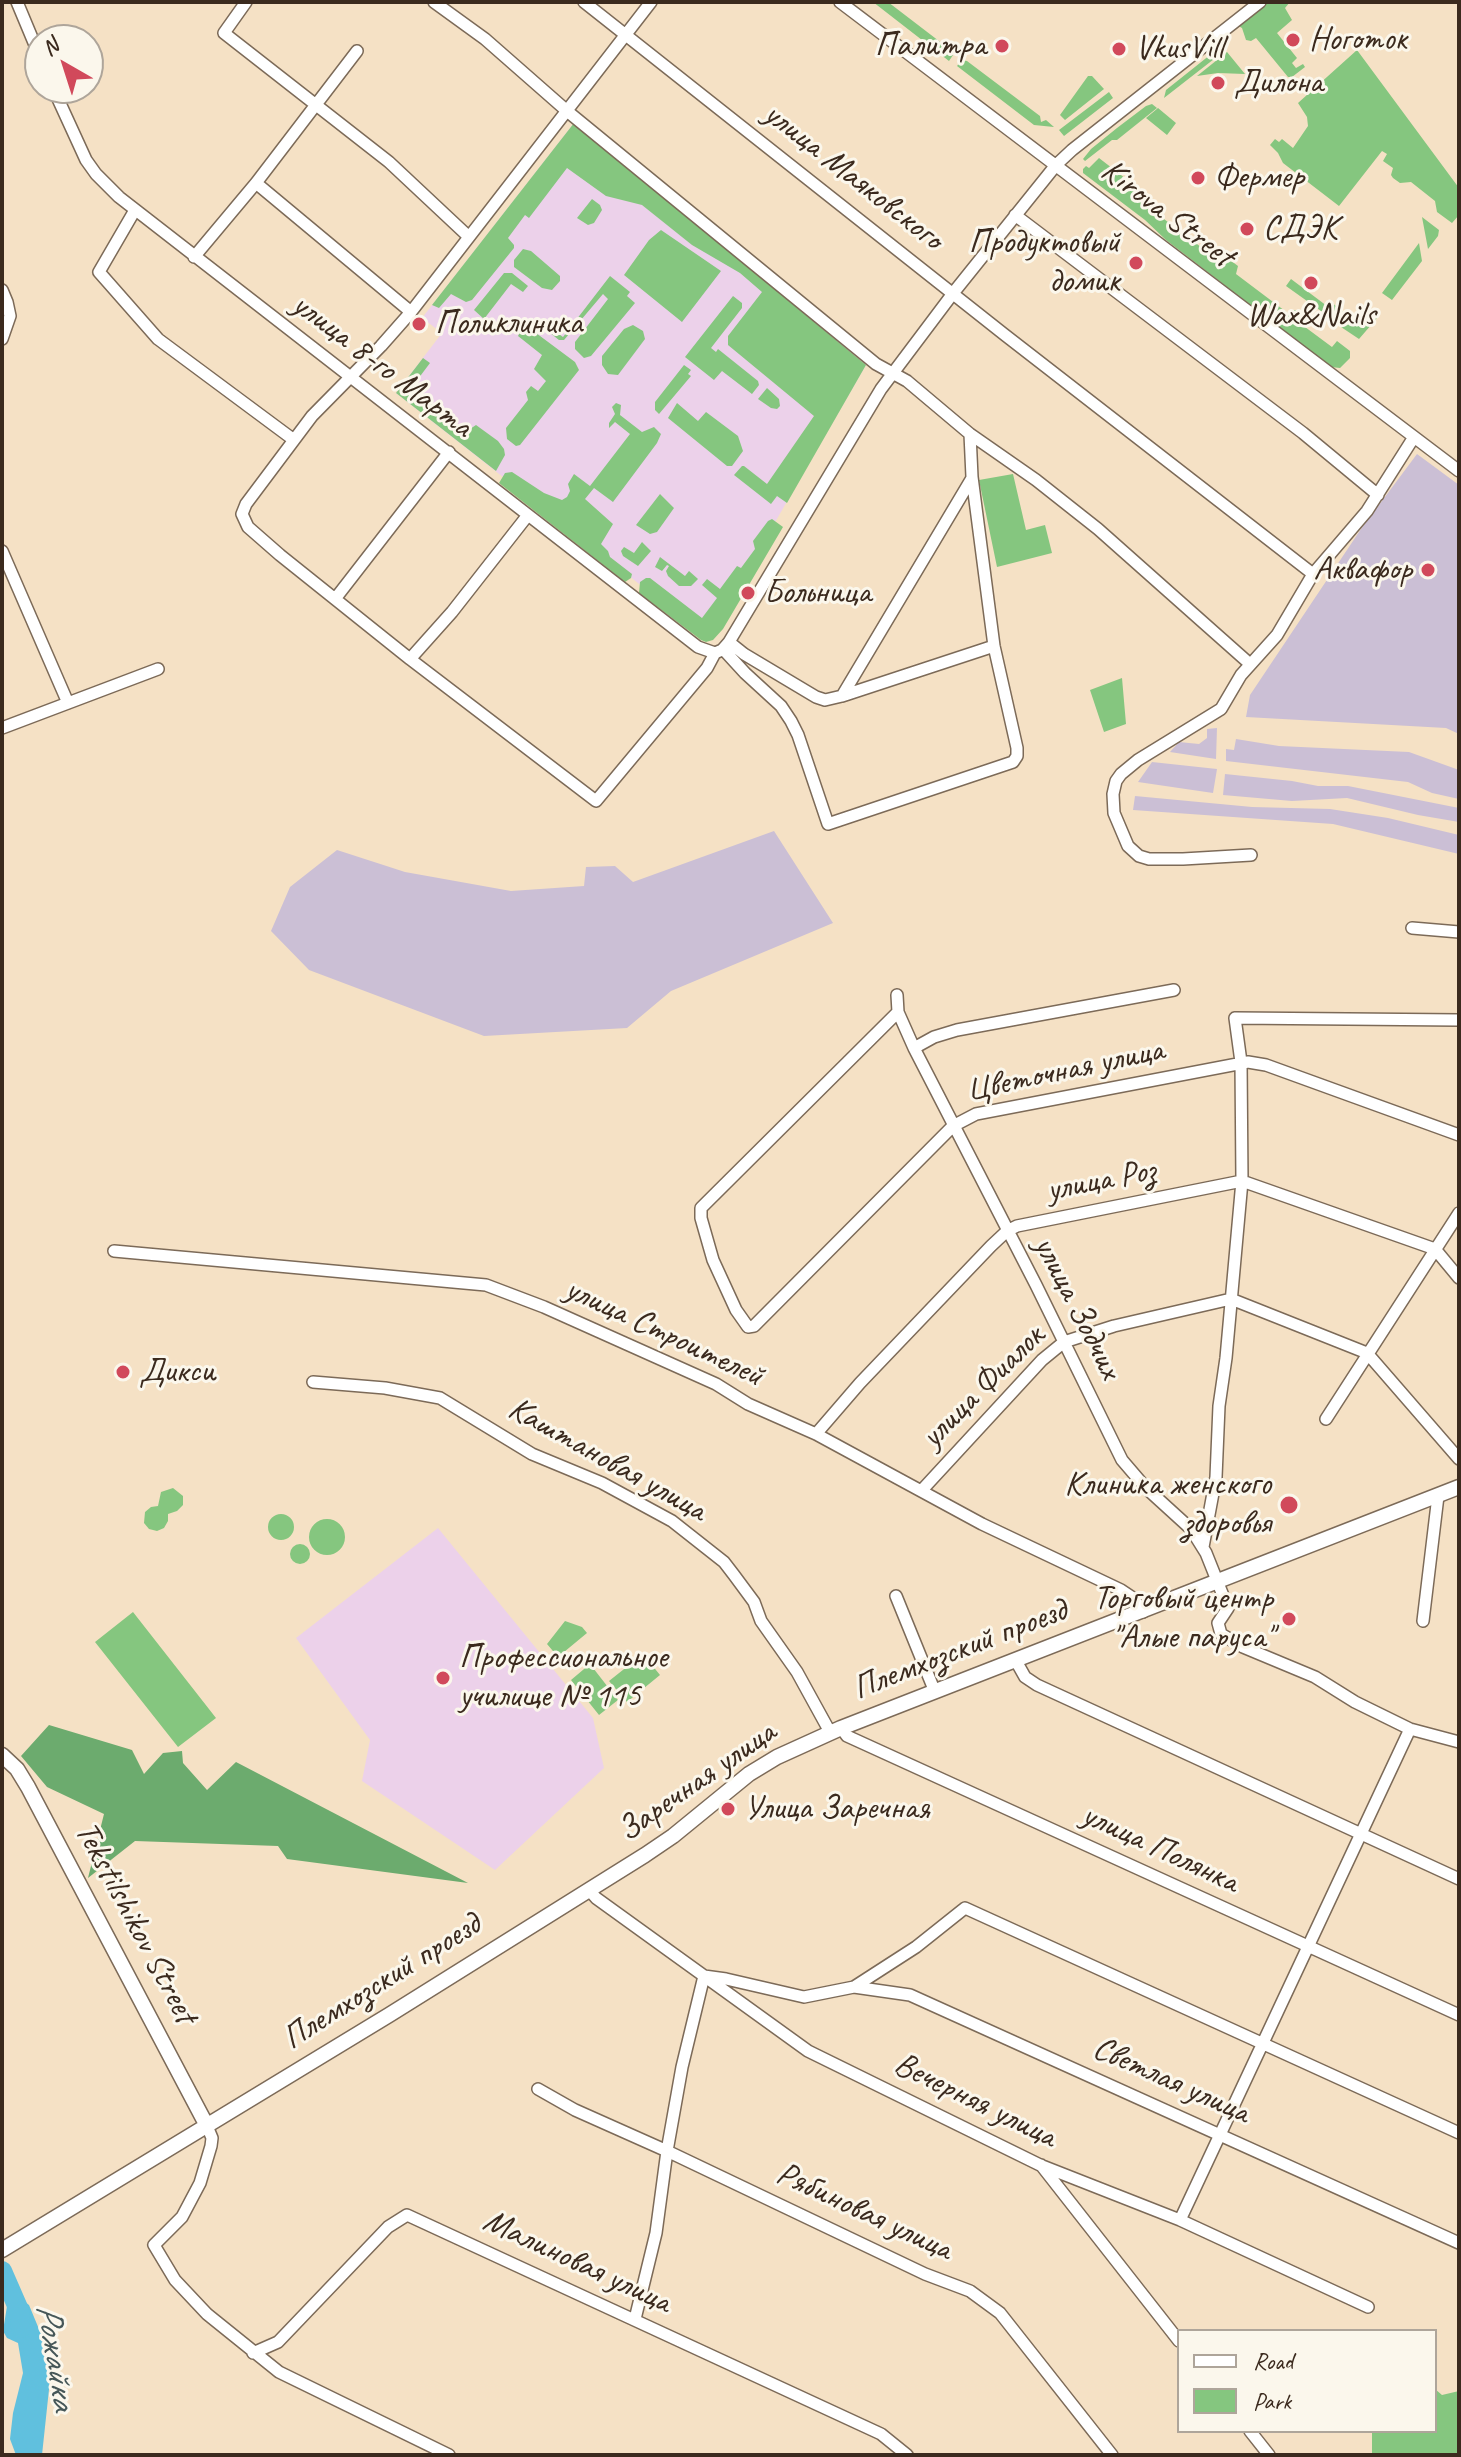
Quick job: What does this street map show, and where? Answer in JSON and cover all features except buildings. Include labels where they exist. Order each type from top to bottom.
[{"type":"main road","name":"Племхозский проезд","points":[[835,1730],[1459,1487]]},
{"type":"main road","name":"Заречная улица","points":[[589,1890],[660,1845],[749,1774],[835,1730]]},
{"type":"main road","name":"Tekstilshikov Street","points":[[2,1755],[17,1769],[28,1787],[207,2126]]},
{"type":"main road","name":"Племхозский проезд","points":[[2,2250],[589,1890]]},
{"type":"street","points":[[17,2],[26,24]]},
{"type":"street","points":[[246,2],[224,33],[389,162],[469,237]]},
{"type":"street","points":[[434,2],[485,39],[567,111],[876,364],[907,381],[970,434],[1098,529],[1250,664]]},
{"type":"street","name":"улица Маяковского","points":[[584,2],[1313,574]]},
{"type":"street","points":[[651,2],[411,312],[324,403],[246,504],[242,514],[248,527],[335,599],[596,801],[722,648],[892,374],[1056,165],[1260,2]]},
{"type":"street","name":"Kirova Street","points":[[840,2],[1459,471]]},
{"type":"street","points":[[194,257],[256,183],[357,51]]},
{"type":"street","name":"улица 8-го Марта","points":[[60,104],[90,167],[135,210],[698,647],[722,648]]},
{"type":"street","points":[[256,183],[411,312]]},
{"type":"street","points":[[135,210],[99,272],[158,339],[294,440]]},
{"type":"street","points":[[1015,215],[1303,433],[1378,495]]},
{"type":"street","points":[[2,290],[10,316],[2,339]]},
{"type":"street","points":[[722,648],[781,706],[791,721],[828,824],[1005,766],[1016,759],[1017,748],[994,646],[972,477],[970,434]]},
{"type":"street","points":[[1251,855],[1183,859],[1139,856],[1125,841],[1114,813],[1112,800],[1116,781],[1152,751],[1217,713],[1226,703],[1241,675],[1277,635],[1313,574],[1378,495],[1414,437]]},
{"type":"street","points":[[335,599],[449,452]]},
{"type":"street","points":[[842,696],[972,477]]},
{"type":"street","points":[[410,659],[452,612],[528,515]]},
{"type":"street","points":[[2,551],[68,703]]},
{"type":"street","points":[[722,648],[744,654],[825,700],[994,646]]},
{"type":"street","points":[[2,728],[158,669]]},
{"type":"street","points":[[1412,928],[1459,932]]},
{"type":"street","points":[[914,1048],[934,1037],[957,1030],[1174,990]]},
{"type":"street","name":"улица Зодчих","points":[[897,995],[898,1012],[914,1048],[1125,1464],[1186,1524],[1203,1548],[1219,1582]]},
{"type":"street","name":"Цветочная улица","points":[[898,1012],[701,1208],[704,1230],[723,1283],[748,1327],[754,1326],[953,1126],[983,1112],[1241,1062],[1266,1065],[1459,1135]]},
{"type":"street","points":[[1203,1548],[1216,1477],[1218,1416],[1242,1181],[1241,1062],[1235,1018],[1459,1020]]},
{"type":"street","points":[[1242,1181],[1435,1249],[1459,1278]]},
{"type":"street","name":"улица Роз","points":[[816,1434],[860,1383],[1007,1231],[1023,1225],[1242,1181]]},
{"type":"street","points":[[1326,1419],[1459,1213]]},
{"type":"street","name":"улица Строителей","points":[[114,1251],[486,1285],[716,1384],[753,1407],[816,1434],[982,1524],[1126,1593],[1143,1612]]},
{"type":"street","points":[[1231,1299],[1367,1353],[1459,1459]]},
{"type":"street","name":"улица Фиалок","points":[[922,1490],[1042,1360],[1064,1342],[1114,1326],[1231,1299]]},
{"type":"street","name":"Каштановая улица","points":[[313,1382],[385,1388],[440,1398],[532,1454],[602,1483],[672,1521],[724,1562],[754,1602],[761,1621],[835,1730]]},
{"type":"street","points":[[1423,1621],[1438,1496]]},
{"type":"street","points":[[1219,1582],[1228,1608],[1218,1627],[1225,1638],[1315,1677],[1355,1702],[1410,1729],[1459,1742]]},
{"type":"street","points":[[896,1596],[935,1692]]},
{"type":"street","points":[[1016,1661],[1025,1677],[1043,1688],[1459,1879]]},
{"type":"street","points":[[1180,2220],[1410,1729]]},
{"type":"street","name":"улица Полянка","points":[[835,1730],[1459,2015]]},
{"type":"street","name":"Вечерняя улица","points":[[589,1890],[808,2051],[1040,2165],[1180,2220],[1368,2307]]},
{"type":"street","points":[[635,2319],[656,2233],[682,2067],[704,1976],[804,1997],[854,1987],[916,1947],[965,1908],[1459,2133]]},
{"type":"street","name":"Светлая улица","points":[[854,1987],[910,1995],[1459,2243]]},
{"type":"street","name":"Рябиновая улица","points":[[538,2089],[575,2110],[925,2274],[970,2291],[1000,2313],[1112,2455]]},
{"type":"street","points":[[207,2126],[212,2138],[200,2183],[182,2217],[154,2245],[175,2280],[207,2314],[279,2372],[449,2455]]},
{"type":"street","points":[[1040,2165],[1177,2338]]},
{"type":"street","name":"Малиновая улица","points":[[253,2353],[278,2342],[388,2227],[407,2215],[881,2434],[907,2455]]},
{"type":"street","points":[[1252,2433],[1269,2455]]},
{"type":"shaded area","points":[[574,123],[866,365],[708,638],[396,393],[442,333],[422,318]]},
{"type":"shaded area","points":[[1417,454],[1459,485],[1459,734],[1446,728],[1246,717],[1250,695],[1361,529]]},
{"type":"shaded area","points":[[1217,728],[1216,759],[1170,752],[1179,742],[1199,744],[1207,738],[1207,729]]},
{"type":"shaded area","points":[[1236,739],[1279,746],[1409,752],[1459,770],[1459,799],[1432,793],[1408,782],[1226,761],[1226,749],[1234,750]]},
{"type":"shaded area","points":[[1152,762],[1217,769],[1213,793],[1138,782]]},
{"type":"shaded area","points":[[1225,774],[1318,786],[1348,786],[1459,808],[1459,822],[1347,798],[1292,801],[1223,795]]},
{"type":"shaded area","points":[[1135,796],[1252,807],[1330,809],[1388,818],[1459,835],[1459,854],[1333,824],[1133,810]]},
{"type":"shaded area","points":[[774,831],[833,923],[671,991],[627,1028],[484,1036],[309,970],[271,931],[290,887],[337,850],[405,872],[511,891],[584,886],[586,867],[615,866],[633,882]]},
{"type":"shaded area","name":"Профессиональное училище № 115","points":[[438,1528],[593,1718],[604,1768],[495,1870],[362,1781],[370,1740],[296,1638]]},
{"type":"green space","points":[[873,2],[888,2],[952,51],[949,61]]},
{"type":"green space","points":[[1260,2],[1290,2],[1285,8],[1292,20],[1277,33],[1297,58],[1292,63],[1296,68],[1303,64],[1305,67],[1292,77],[1288,77],[1256,38],[1246,40],[1242,28],[1233,23]]},
{"type":"green space","points":[[1220,47],[1223,52],[1164,98],[1166,90]]},
{"type":"green space","points":[[1357,50],[1459,188],[1459,215],[1452,223],[1437,212],[1435,201],[1411,182],[1400,183],[1393,178],[1393,168],[1383,161],[1387,154],[1382,151],[1339,206],[1283,163],[1270,145],[1275,139],[1279,142],[1282,139],[1293,148],[1308,126],[1307,117],[1298,103]]},
{"type":"green space","points":[[1227,52],[1245,74],[1197,76]]},
{"type":"green space","points":[[962,60],[1040,116],[1041,122],[1046,120],[1054,127],[1034,125],[957,66]]},
{"type":"green space","points":[[1088,76],[1092,76],[1104,89],[1065,120],[1060,115]]},
{"type":"green space","points":[[1109,92],[1113,98],[1064,136],[1059,130]]},
{"type":"green space","points":[[1152,104],[1157,108],[1117,140],[1112,140],[1085,161],[1083,159],[1117,128]]},
{"type":"green space","points":[[1158,108],[1176,123],[1167,135],[1146,118]]},
{"type":"green space","points":[[574,123],[866,365],[787,503],[777,496],[771,504],[734,475],[744,466],[767,484],[814,416],[728,345],[728,336],[762,292],[740,273],[692,245],[642,205],[606,196],[567,168],[529,218],[525,215],[508,238],[514,248],[472,300],[466,302],[451,294],[439,308],[432,305]]},
{"type":"green space","points":[[1099,158],[1161,206],[1156,213],[1222,263],[1229,260],[1238,266],[1236,274],[1289,314],[1299,310],[1304,316],[1301,324],[1332,347],[1337,341],[1350,351],[1350,358],[1340,368],[1331,367],[1166,240],[1083,173],[1086,166],[1089,168]]},
{"type":"green space","points":[[592,199],[602,210],[594,223],[588,225],[577,218]]},
{"type":"green space","points":[[1422,217],[1439,230],[1428,249]]},
{"type":"green space","points":[[661,230],[721,271],[682,322],[624,275],[649,240]]},
{"type":"green space","points":[[1419,243],[1422,261],[1392,300],[1382,293]]},
{"type":"green space","points":[[523,249],[531,251],[560,276],[560,281],[552,290],[542,288],[514,267],[514,260]]},
{"type":"green space","points":[[504,273],[512,273],[528,286],[523,292],[511,284],[484,319],[474,310]]},
{"type":"green space","points":[[610,276],[630,292],[627,296],[635,303],[591,356],[584,358],[575,349],[575,342],[608,299],[603,294],[564,340],[559,340],[541,326],[543,323],[563,337]]},
{"type":"green space","points":[[1291,279],[1327,306],[1331,302],[1346,314],[1328,316],[1286,286]]},
{"type":"green space","points":[[733,296],[742,303],[742,308],[711,348],[716,352],[718,349],[758,381],[759,385],[752,394],[722,371],[714,380],[685,357]]},
{"type":"green space","points":[[1378,317],[1359,339],[1335,323]]},
{"type":"green space","points":[[633,325],[643,331],[645,339],[618,375],[608,374],[602,365],[602,356],[624,329]]},
{"type":"green space","points":[[521,330],[536,333],[575,362],[579,370],[520,445],[516,446],[507,439],[506,428],[528,400],[526,392],[531,386],[538,391],[546,381],[534,369],[542,355],[518,336]]},
{"type":"green space","points":[[423,358],[430,363],[412,387],[463,430],[476,425],[498,441],[505,455],[496,471],[396,393]]},
{"type":"green space","points":[[684,365],[691,370],[688,374],[691,376],[659,414],[655,410],[655,402]]},
{"type":"green space","points":[[767,388],[779,399],[777,409],[758,399]]},
{"type":"green space","points":[[616,403],[621,405],[620,415],[642,432],[654,427],[661,434],[613,502],[594,488],[585,499],[613,524],[601,544],[610,557],[632,574],[625,582],[499,483],[505,473],[512,472],[544,493],[562,500],[570,491],[568,484],[574,474],[590,486],[630,434],[615,422],[609,428],[615,414],[612,407]]},
{"type":"green space","points":[[677,403],[698,421],[706,412],[738,436],[743,451],[732,466],[727,466],[668,418]]},
{"type":"green space","points":[[1013,474],[1026,530],[1045,525],[1052,553],[997,567],[979,480]]},
{"type":"green space","points":[[660,494],[674,508],[657,532],[650,534],[636,525]]},
{"type":"green space","points":[[772,519],[783,527],[723,629],[713,640],[701,640],[639,593],[640,582],[650,578],[702,618],[717,598],[702,585],[707,579],[720,589],[737,566],[741,568],[755,549],[753,541]]},
{"type":"green space","points":[[642,542],[651,551],[638,566],[623,556],[621,551],[624,547],[634,553]]},
{"type":"green space","points":[[660,557],[685,576],[689,571],[698,579],[691,586],[679,586],[668,576],[666,571],[669,566],[662,571],[655,567]]},
{"type":"green space","points":[[1122,678],[1126,724],[1104,732],[1090,690]]},
{"type":"green space","points":[[173,1488],[183,1496],[183,1505],[168,1514],[164,1528],[157,1531],[149,1529],[144,1523],[145,1512],[158,1506],[161,1492]]},
{"type":"green space","points":[[281,1514],[290,1518],[294,1527],[290,1536],[281,1540],[272,1536],[268,1527],[272,1518]]},
{"type":"green space","points":[[327,1519],[340,1524],[345,1537],[340,1550],[327,1555],[314,1550],[309,1537],[314,1524]]},
{"type":"green space","points":[[296,1544],[304,1544],[310,1554],[304,1564],[296,1564],[290,1558],[290,1550]]},
{"type":"green space","points":[[133,1612],[216,1718],[178,1747],[95,1642]]},
{"type":"green space","points":[[565,1621],[582,1627],[587,1633],[558,1657],[547,1644]]},
{"type":"green space","points":[[643,1654],[660,1675],[627,1702],[609,1681]]},
{"type":"green space","points":[[590,1664],[618,1700],[599,1715],[571,1680]]},
{"type":"green space","points":[[49,1725],[132,1750],[144,1774],[163,1753],[182,1751],[183,1763],[207,1790],[236,1762],[468,1883],[287,1859],[278,1846],[135,1841],[88,1878],[104,1814],[47,1787],[21,1756]]},
{"type":"green space","points":[[1437,2391],[1442,2395],[1459,2391],[1459,2455],[1372,2455],[1372,2433],[1437,2433]]},
{"type":"water","points":[[20,2298],[29,2305],[46,2346],[50,2380],[42,2455],[16,2455],[10,2439],[23,2373],[18,2343],[7,2338],[3,2331],[7,2306]]},
{"type":"waterway","name":"Рожайка","points":[[2,2271],[19,2310],[21,2328]]},
{"type":"place","name":"Ноготок","points":[[1293,40]]},
{"type":"place","name":"Палитра","points":[[1002,46]]},
{"type":"place","name":"VkusVill","points":[[1119,49]]},
{"type":"place","name":"Дилона","points":[[1218,83]]},
{"type":"place","name":"Фермер","points":[[1198,178]]},
{"type":"place","name":"СДЭК","points":[[1247,229]]},
{"type":"place","name":"Продуктовый домик","points":[[1136,263]]},
{"type":"place","name":"Wax&Nails","points":[[1311,283]]},
{"type":"place","name":"Поликлиника","points":[[419,324]]},
{"type":"place","name":"Аквафор","points":[[1428,570]]},
{"type":"place","name":"Больница","points":[[748,593]]},
{"type":"place","name":"Дикси","points":[[123,1372]]},
{"type":"place","name":"Клиника женского здоровья","points":[[1289,1505]]},
{"type":"place","name":"Торговый центр \"Алые паруса\"","points":[[1289,1619]]},
{"type":"place","name":"Профессиональное училище № 115","points":[[443,1678]]},
{"type":"place","name":"Улица Заречная","points":[[728,1809]]}]
